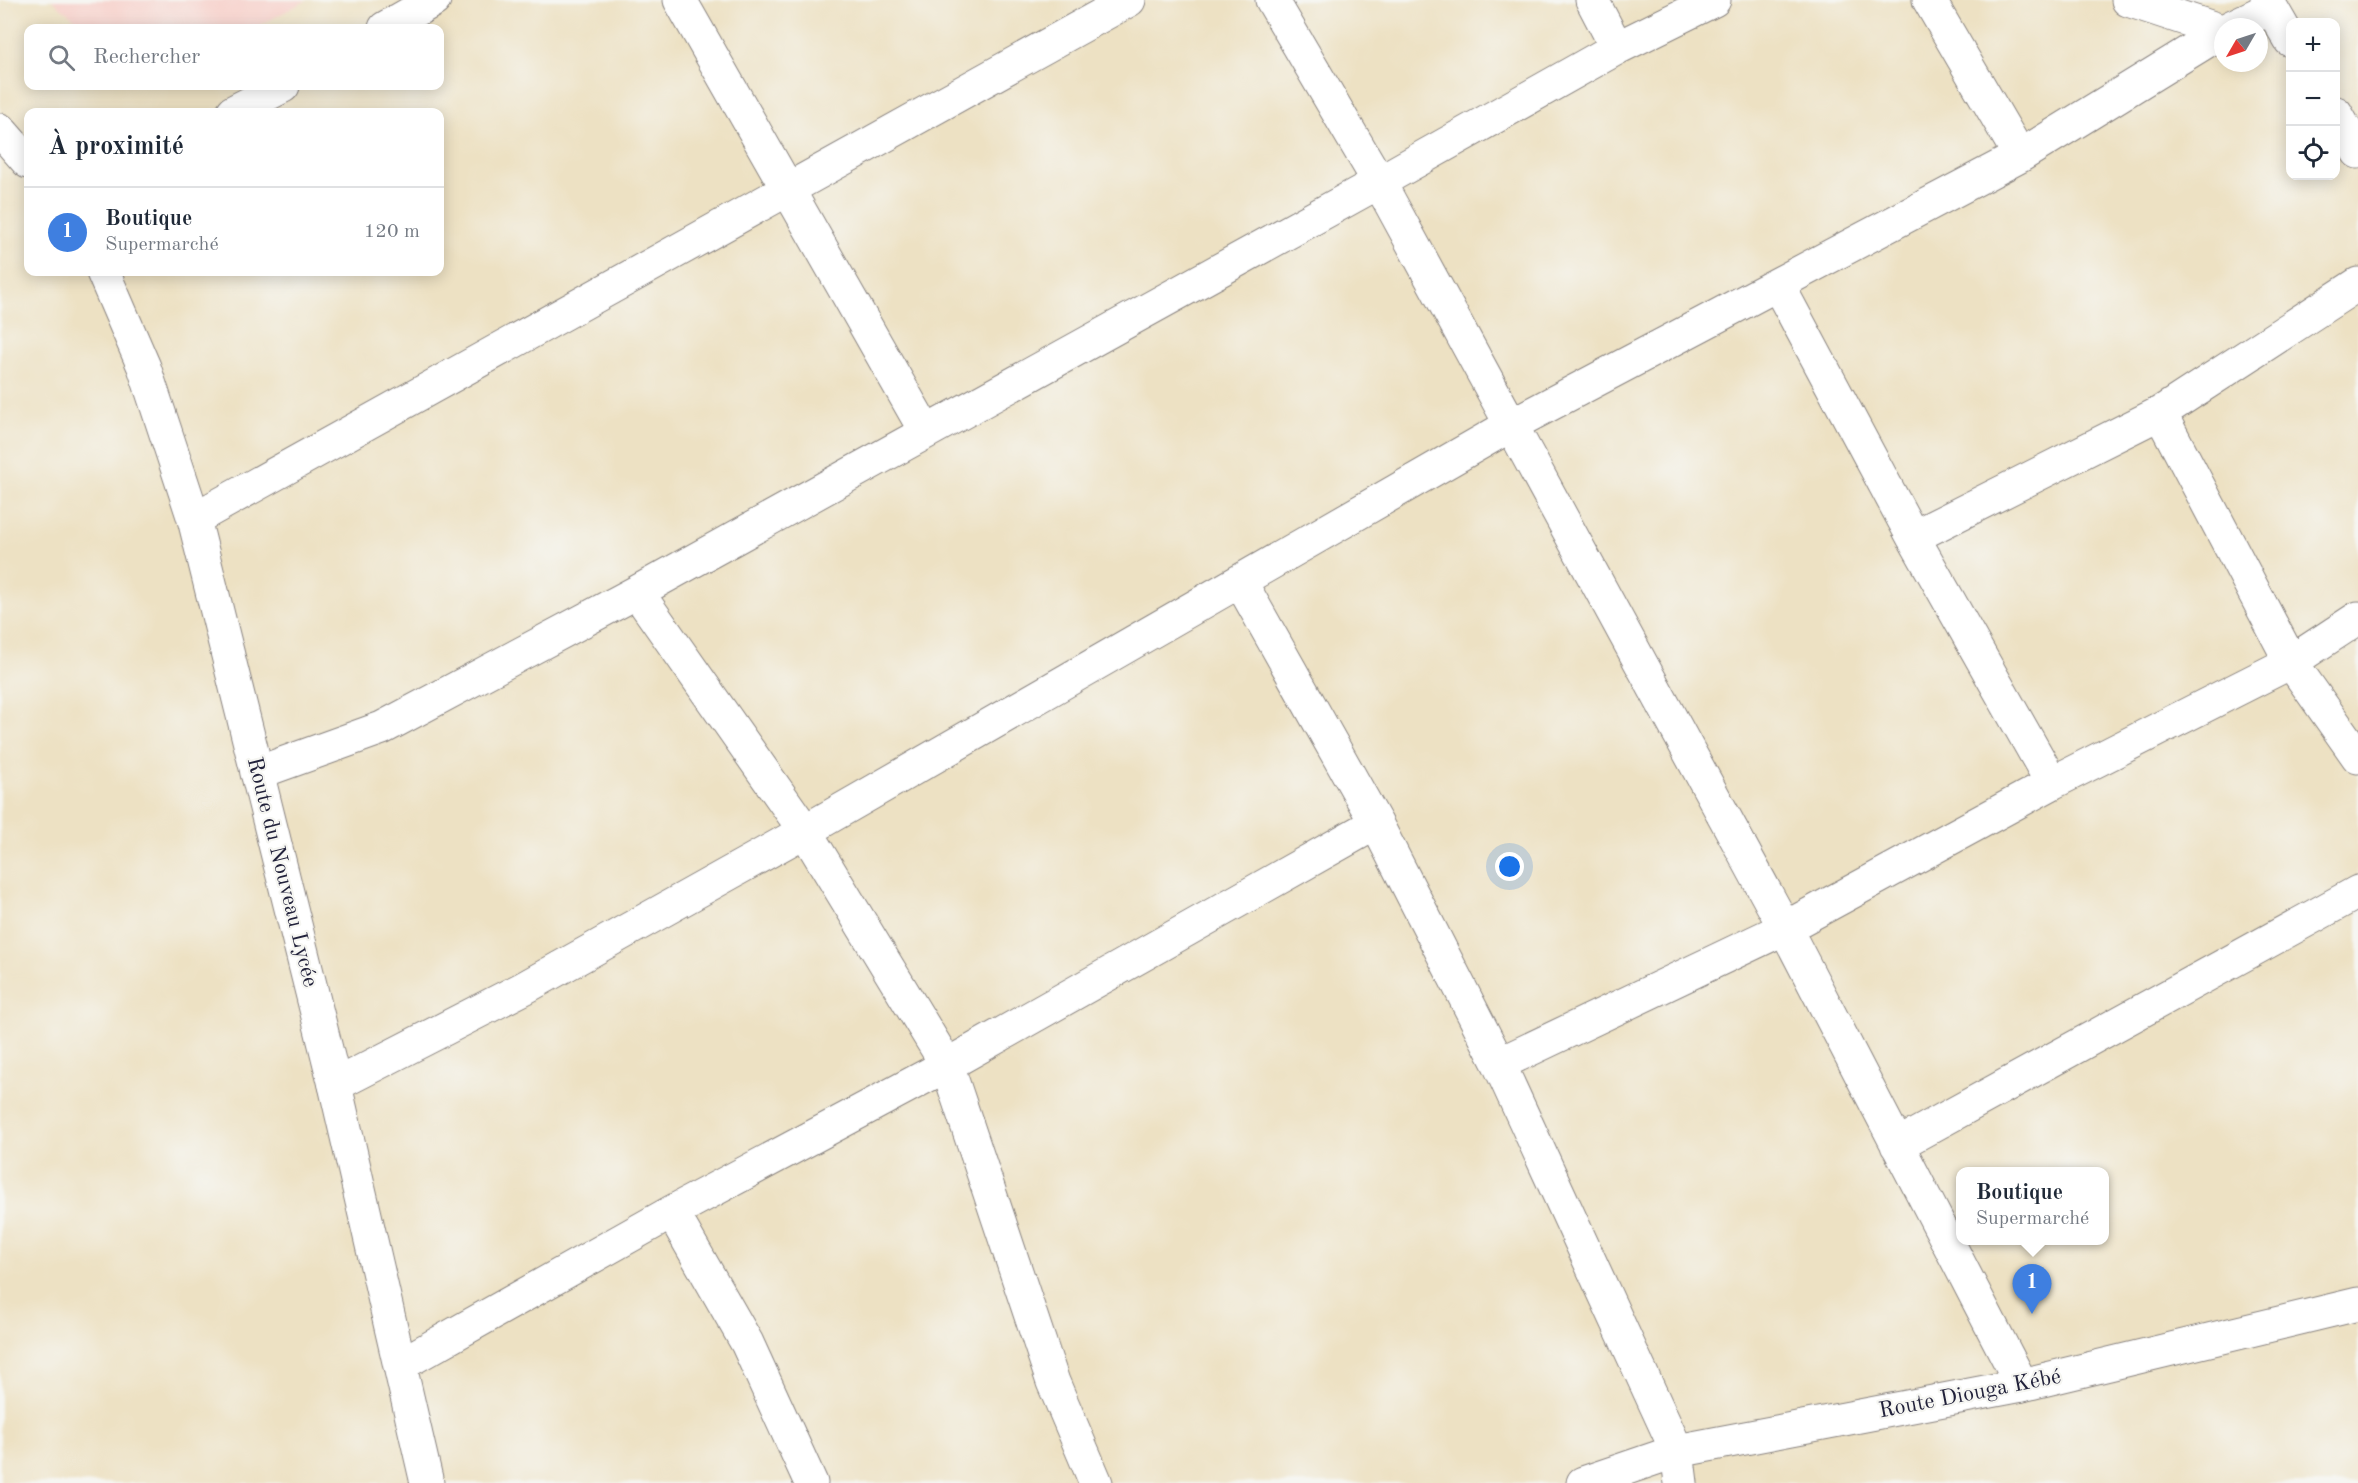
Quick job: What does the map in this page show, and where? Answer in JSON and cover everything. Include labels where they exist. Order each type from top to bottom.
[{"type":"street","points":[[392,24],[434,0]]},
{"type":"street","points":[[680,0],[926,432]]},
{"type":"street","points":[[194,519],[1130,0]]},
{"type":"street","points":[[1272,0],[1379,182],[1785,928],[2022,1385]]},
{"type":"street","points":[[1592,0],[1617,48]]},
{"type":"street","points":[[257,773],[382,728],[637,592],[1617,48],[1714,0]]},
{"type":"street","points":[[1929,0],[2020,156]]},
{"type":"street","points":[[2128,0],[2214,27]]},
{"type":"street","points":[[2245,18],[2269,4],[2286,33]]},
{"type":"street","points":[[335,1085],[524,988],[805,831],[1511,425],[2020,156],[2214,37]]},
{"type":"street","points":[[241,108],[276,90]]},
{"type":"street","points":[[2340,120],[2358,152]]},
{"type":"street","points":[[0,130],[24,157]]},
{"type":"street","name":"Route du Nouveau Lycée","points":[[105,276],[144,367],[194,519],[335,1085],[427,1483]]},
{"type":"street","points":[[1913,537],[2160,414],[2358,284]]},
{"type":"street","points":[[1778,285],[1913,537],[2052,783]]},
{"type":"street","points":[[2160,414],[2291,662],[2358,758]]},
{"type":"street","points":[[1240,580],[1376,823],[1499,1064],[1677,1451],[1681,1483]]},
{"type":"street","points":[[637,592],[805,831],[947,1065],[1053,1382],[1096,1483]]},
{"type":"street","points":[[1499,1064],[1785,928],[2052,783],[2291,662],[2358,618]]},
{"type":"street","points":[[400,1365],[672,1212],[947,1065],[1376,823]]},
{"type":"street","points":[[1897,1145],[2358,892]]},
{"type":"street","points":[[672,1212],[747,1343],[811,1483]]},
{"type":"street","name":"Route Diouga Kébé","points":[[1583,1483],[1677,1451],[2022,1385],[2358,1304]]},
{"type":"shaded area","points":[[52,0],[307,0],[262,24],[81,24]]},
{"type":"place","name":"Boutique","points":[[2032,1314]]}]
